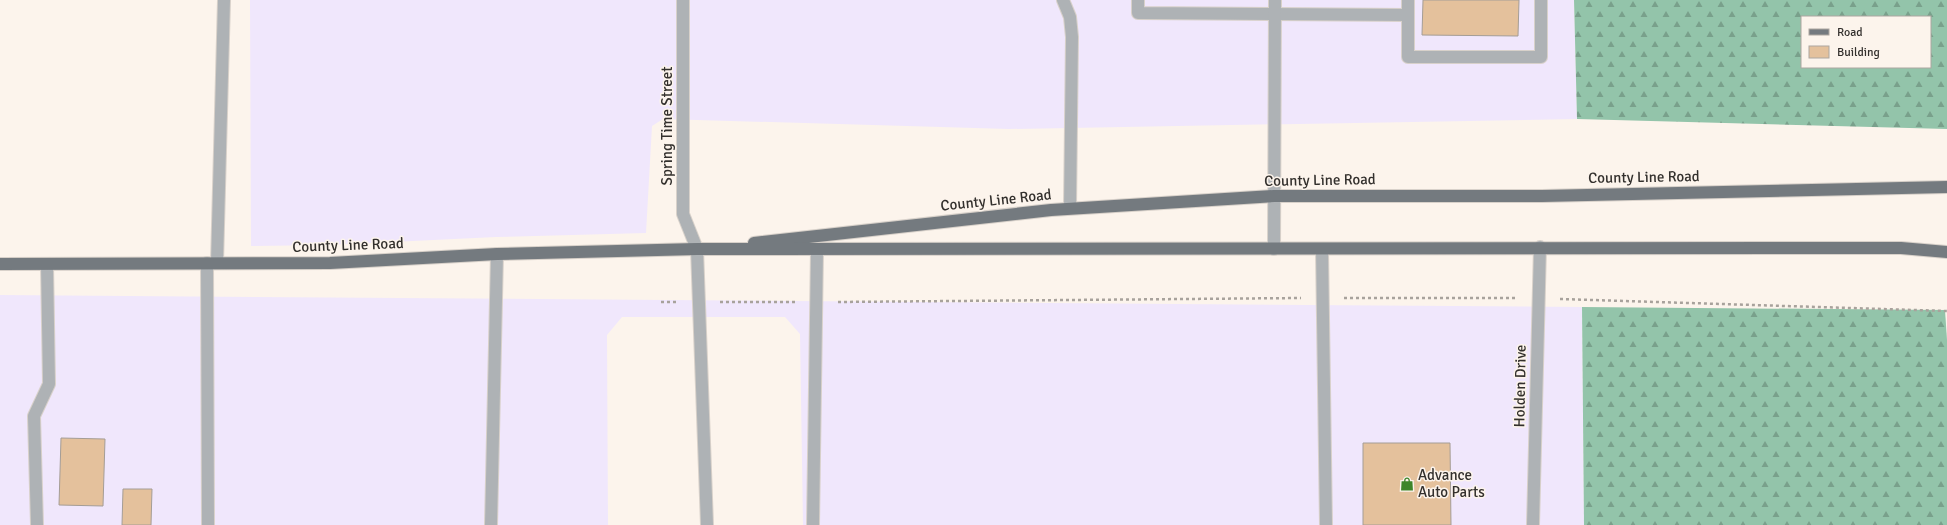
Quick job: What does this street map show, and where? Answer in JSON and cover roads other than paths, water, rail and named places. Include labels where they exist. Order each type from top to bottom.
[{"type":"main road","name":"County Line Road","points":[[697,249],[1070,208],[1274,196],[1542,196],[1947,187]]},
{"type":"main road","name":"County Line Road","points":[[0,264],[330,263],[497,254],[697,249],[1322,249],[1540,247],[1901,248],[1947,252]]},
{"type":"street","points":[[208,525],[212,263],[224,0]]},
{"type":"street","name":"Spring Time Street","points":[[683,0],[683,214],[697,249],[707,525]]},
{"type":"street","points":[[1063,0],[1070,17],[1072,37],[1070,208]]},
{"type":"street","points":[[1138,0],[1138,13],[1408,15]]},
{"type":"street","points":[[1274,249],[1275,0]]},
{"type":"street","points":[[1408,0],[1408,58],[1542,57],[1541,0]]},
{"type":"street","name":"Holden Drive","points":[[1533,525],[1540,247]]},
{"type":"street","points":[[1322,249],[1326,525]]},
{"type":"street","points":[[813,525],[817,250]]},
{"type":"street","points":[[491,525],[497,254]]},
{"type":"street","points":[[37,525],[34,416],[49,384],[46,264]]},
{"type":"place","name":"Advance Auto Parts","points":[[1407,484]]}]
